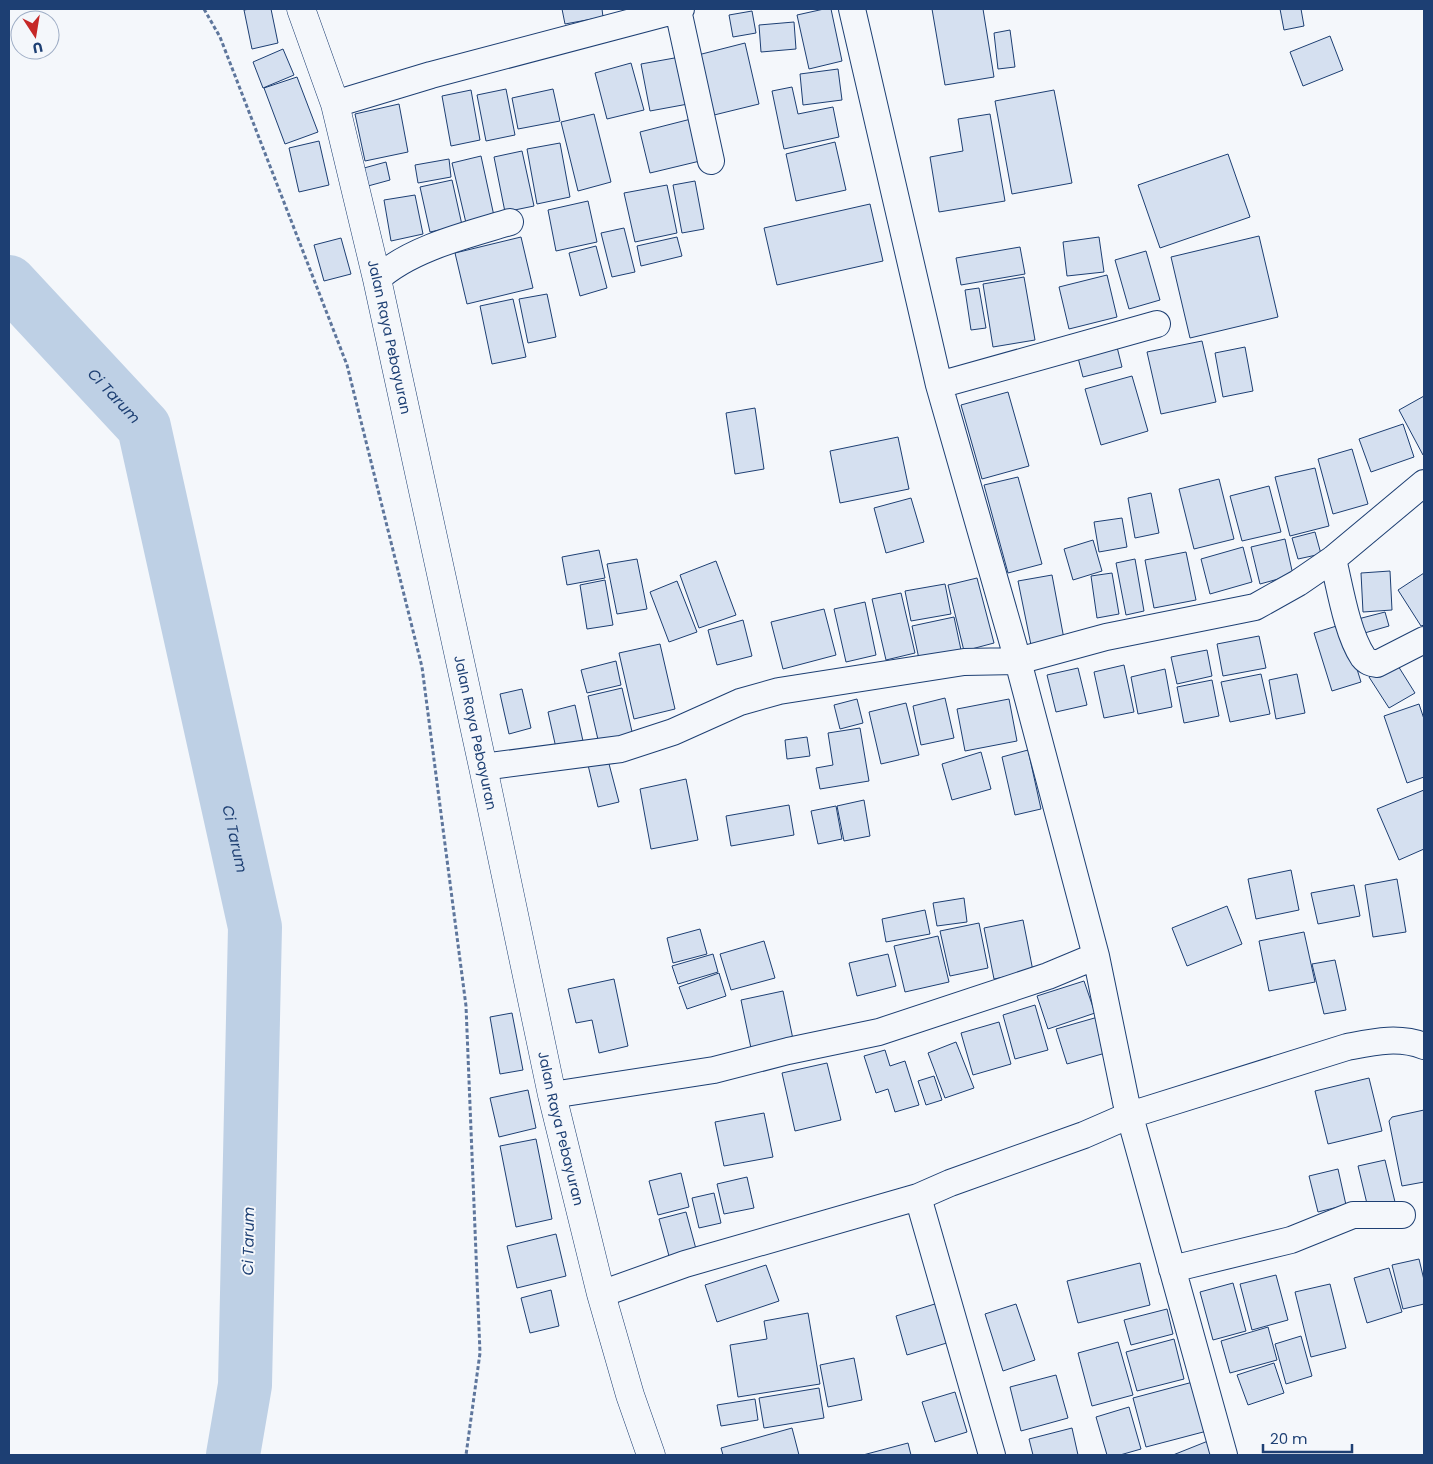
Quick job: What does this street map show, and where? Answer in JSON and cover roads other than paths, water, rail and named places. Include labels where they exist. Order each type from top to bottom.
[{"type":"main road","name":"Jalan Raya Pebayuran","points":[[301,9],[335,104],[377,280],[552,1095],[601,1294],[630,1395],[651,1455]]},
{"type":"street","points":[[335,104],[431,75],[680,9],[711,160]]},
{"type":"street","points":[[852,9],[939,386],[1018,661],[1096,956],[1130,1115],[1224,1455]]},
{"type":"street","points":[[377,280],[388,270],[446,242],[510,222]]},
{"type":"street","points":[[939,386],[1157,324]]},
{"type":"street","points":[[483,767],[621,749],[673,732],[740,702],[779,691],[964,662],[1018,661],[1106,637],[1255,607],[1298,583],[1333,560],[1424,483]]},
{"type":"street","points":[[1333,560],[1350,626],[1364,658],[1370,663],[1377,664],[1424,640]]},
{"type":"street","points":[[552,1095],[714,1070],[788,1051],[879,1032],[1048,976],[1096,956]]},
{"type":"street","points":[[601,1294],[694,1261],[918,1198],[950,1183],[1084,1135],[1130,1115],[1347,1047],[1396,1040],[1424,1046]]},
{"type":"street","points":[[918,1198],[992,1455]]},
{"type":"street","points":[[1172,1269],[1291,1240],[1353,1214],[1402,1215]]},
{"type":"waterway","name":"Ci Tarum","points":[[9,282],[144,427],[255,927],[245,1385],[233,1455]]}]
